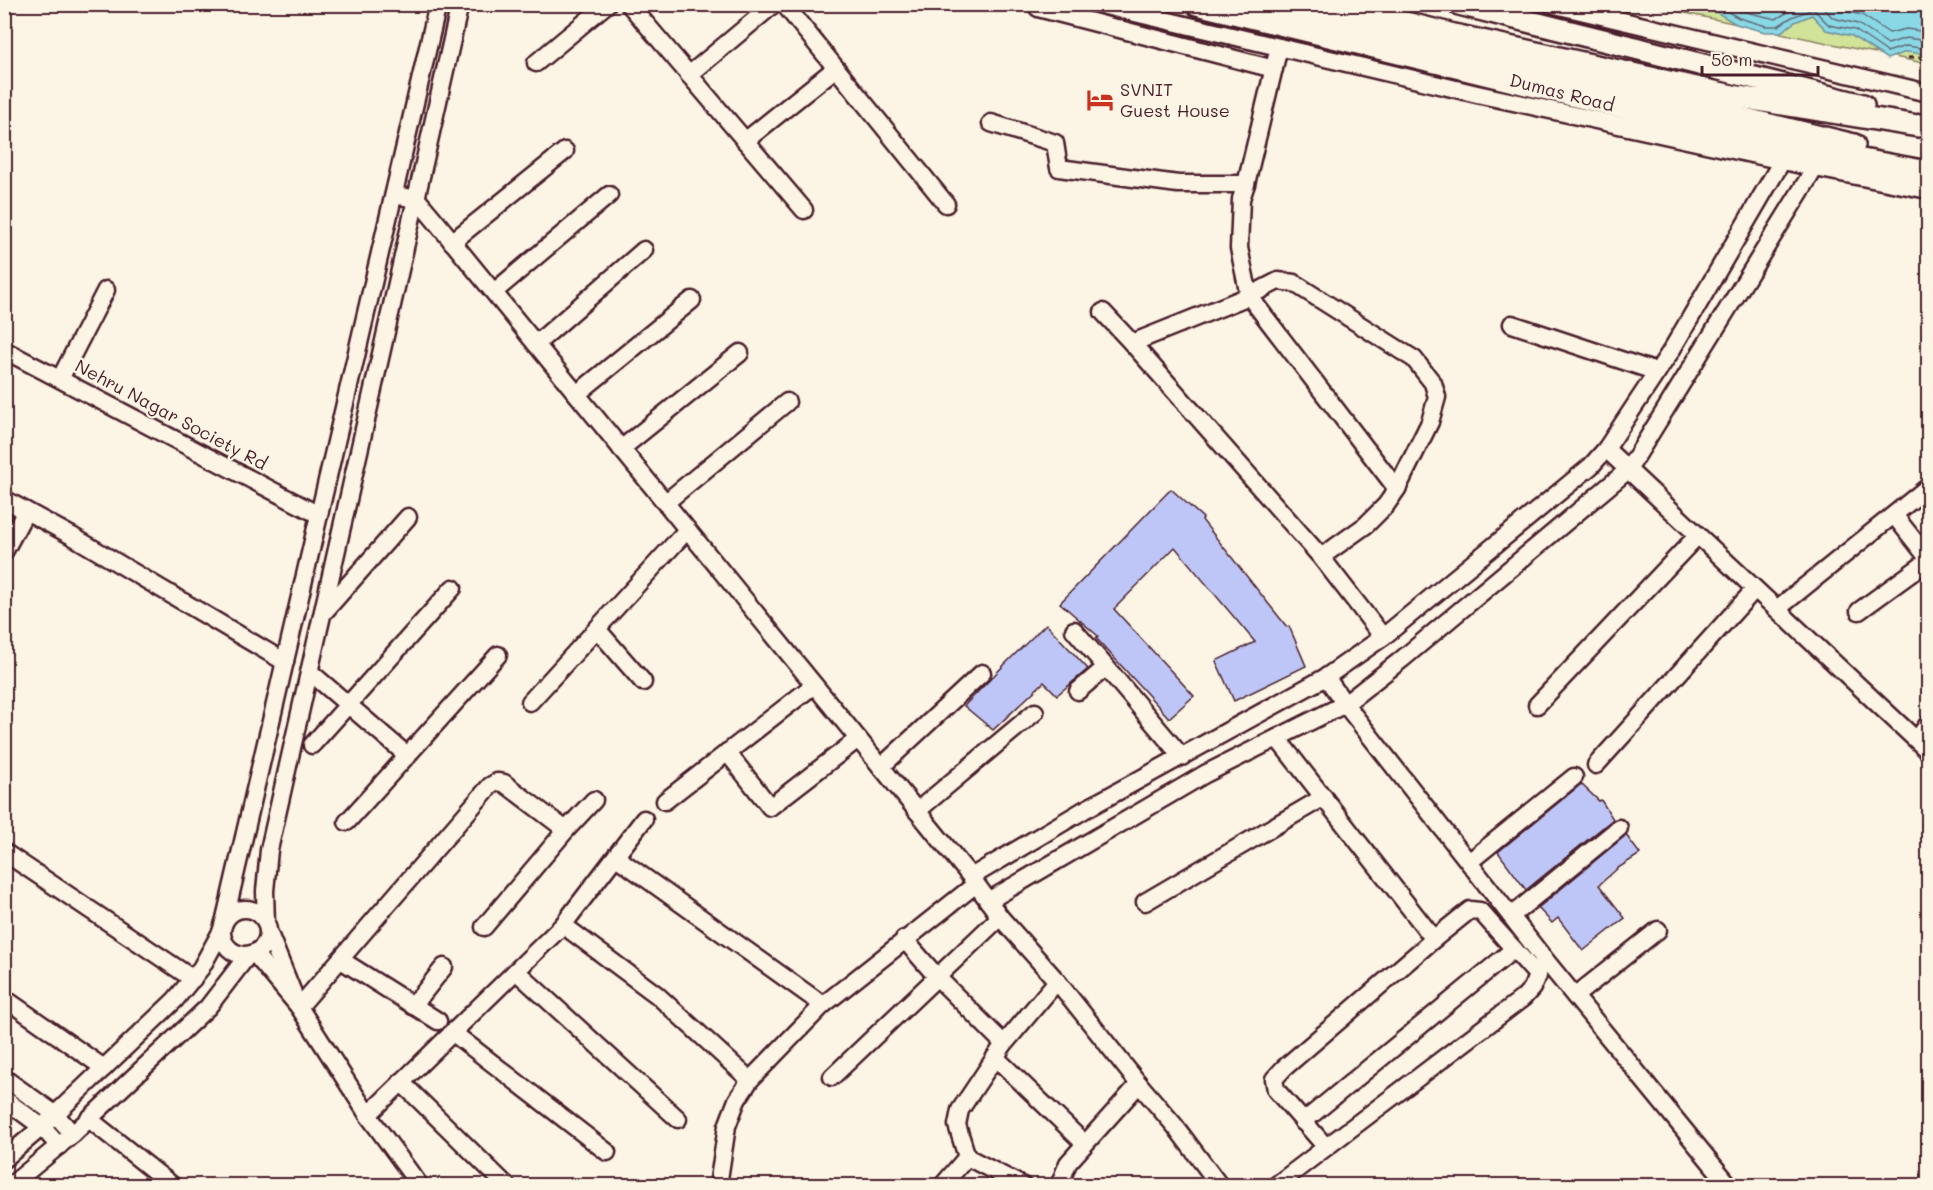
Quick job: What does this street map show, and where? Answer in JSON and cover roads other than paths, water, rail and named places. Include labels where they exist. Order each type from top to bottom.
[{"type":"main road","name":"Dumas Road","points":[[1197,4],[1769,143],[1929,170]]},
{"type":"main road","points":[[1255,4],[1914,160],[1929,170]]},
{"type":"main road","points":[[1329,4],[1733,96],[1918,126],[1929,123]]},
{"type":"main road","points":[[1459,4],[1878,109],[1929,115]]},
{"type":"street","points":[[251,954],[241,955],[229,948],[225,943],[223,926],[438,4]]},
{"type":"street","points":[[10,1185],[73,1134],[208,1007],[251,954],[265,944],[267,927],[265,891],[269,850],[460,4]]},
{"type":"street","points":[[536,63],[607,4]]},
{"type":"street","points":[[629,4],[804,210]]},
{"type":"street","points":[[689,75],[774,4]]},
{"type":"street","points":[[784,4],[946,204]]},
{"type":"street","points":[[1097,4],[1477,94],[1782,161],[1929,190]]},
{"type":"street","points":[[1551,4],[1929,93]]},
{"type":"street","points":[[1038,8],[1274,69]]},
{"type":"street","points":[[1279,46],[1241,199],[1239,248],[1249,296],[1397,489]]},
{"type":"street","points":[[745,141],[836,69]]},
{"type":"street","points":[[991,123],[1055,143],[1059,168],[1178,183],[1246,184]]},
{"type":"street","points":[[452,242],[565,151]]},
{"type":"street","points":[[718,1185],[727,1126],[737,1100],[750,1080],[823,1005],[973,880],[1084,810],[1326,677],[1383,637],[1584,473],[1606,449],[1658,372],[1782,161]]},
{"type":"street","points":[[988,901],[1205,774],[1345,704],[1628,470],[1815,168]]},
{"type":"street","points":[[394,195],[417,199],[917,811],[1000,917],[1057,981],[1220,1185]]},
{"type":"street","points":[[494,292],[609,195]]},
{"type":"street","points":[[536,344],[644,250]]},
{"type":"street","points":[[1132,343],[1249,296],[1278,281],[1294,283],[1414,359],[1433,383],[1437,397],[1430,422],[1397,489],[1386,505],[1366,525],[1321,557]]},
{"type":"street","points":[[60,379],[106,290]]},
{"type":"street","points":[[577,394],[692,300]]},
{"type":"street","points":[[1103,312],[1321,557],[1383,637]]},
{"type":"street","points":[[1512,324],[1658,372]]},
{"type":"street","name":"Nehru Nagar Society Rd","points":[[4,350],[319,515]]},
{"type":"street","points":[[621,449],[740,353]]},
{"type":"street","points":[[665,503],[787,402]]},
{"type":"street","points":[[1606,449],[1923,746],[1929,724]]},
{"type":"street","points":[[1777,609],[1929,487]]},
{"type":"street","points":[[4,499],[285,662]]},
{"type":"street","points":[[4,552],[26,511]]},
{"type":"street","points":[[1859,610],[1927,564],[1894,515]]},
{"type":"street","points":[[323,614],[408,517]]},
{"type":"street","points":[[530,702],[687,530]]},
{"type":"street","points":[[1537,705],[1698,535]]},
{"type":"street","points":[[312,745],[453,588]]},
{"type":"street","points":[[1596,765],[1755,589]]},
{"type":"street","points":[[597,629],[643,681]]},
{"type":"street","points":[[1074,630],[1182,757]]},
{"type":"street","points":[[346,822],[498,655]]},
{"type":"street","points":[[1078,691],[1106,667]]},
{"type":"street","points":[[310,672],[408,756]]},
{"type":"street","points":[[881,767],[982,673]]},
{"type":"street","points":[[1326,677],[1542,956],[1730,1185]]},
{"type":"street","points":[[665,801],[814,685]]},
{"type":"street","points":[[917,811],[1035,712]]},
{"type":"street","points":[[1277,738],[1434,939]]},
{"type":"street","points":[[727,752],[770,807],[858,739]]},
{"type":"street","points":[[1469,862],[1574,777]]},
{"type":"street","points":[[299,1007],[490,786],[497,782],[504,783],[566,830]]},
{"type":"street","points":[[1145,902],[1324,797]]},
{"type":"street","points":[[484,927],[594,800]]},
{"type":"street","points":[[368,1115],[563,925],[644,819]]},
{"type":"street","points":[[1511,915],[1619,828]]},
{"type":"street","points":[[4,852],[193,980]]},
{"type":"street","points":[[616,857],[823,1005]]},
{"type":"street","points":[[4,1159],[42,1127],[175,1000],[193,980],[223,926],[234,912],[249,909],[256,912],[267,927],[299,1007]]},
{"type":"street","points":[[1326,1147],[1276,1090],[1274,1079],[1434,939],[1470,910],[1480,911],[1538,976]]},
{"type":"street","points":[[832,1077],[1000,917]]},
{"type":"street","points":[[563,925],[657,995],[750,1080]]},
{"type":"street","points":[[1575,996],[1658,930]]},
{"type":"street","points":[[904,939],[999,1051],[1084,1143]]},
{"type":"street","points":[[1303,1122],[1514,949]]},
{"type":"street","points":[[251,954],[299,1007],[368,1115],[420,1185]]},
{"type":"street","points":[[1275,1185],[1523,998],[1532,988],[1538,976],[1542,956]]},
{"type":"street","points":[[341,960],[438,1021]]},
{"type":"street","points":[[413,1006],[444,967]]},
{"type":"street","points":[[516,971],[678,1119]]},
{"type":"street","points":[[1023,1185],[967,1157],[957,1125],[960,1110],[999,1051],[1057,981]]},
{"type":"street","points":[[4,999],[104,1068]]},
{"type":"street","points":[[452,1032],[607,1152]]},
{"type":"street","points":[[4,1078],[55,1114],[73,1134]]},
{"type":"street","points":[[401,1082],[507,1185]]},
{"type":"street","points":[[1059,1185],[1064,1168],[1139,1084]]},
{"type":"street","points":[[4,1099],[42,1127],[59,1146]]},
{"type":"street","points":[[89,1119],[173,1185]]},
{"type":"street","points":[[942,1185],[967,1157]]},
{"type":"water","points":[[1713,4],[1928,5],[1928,54],[1906,52],[1887,59],[1852,36],[1826,30],[1812,15],[1795,22],[1781,32],[1765,32],[1736,24],[1711,9]]},
{"type":"place","name":"SVNIT Guest House","points":[[1100,100]]}]
